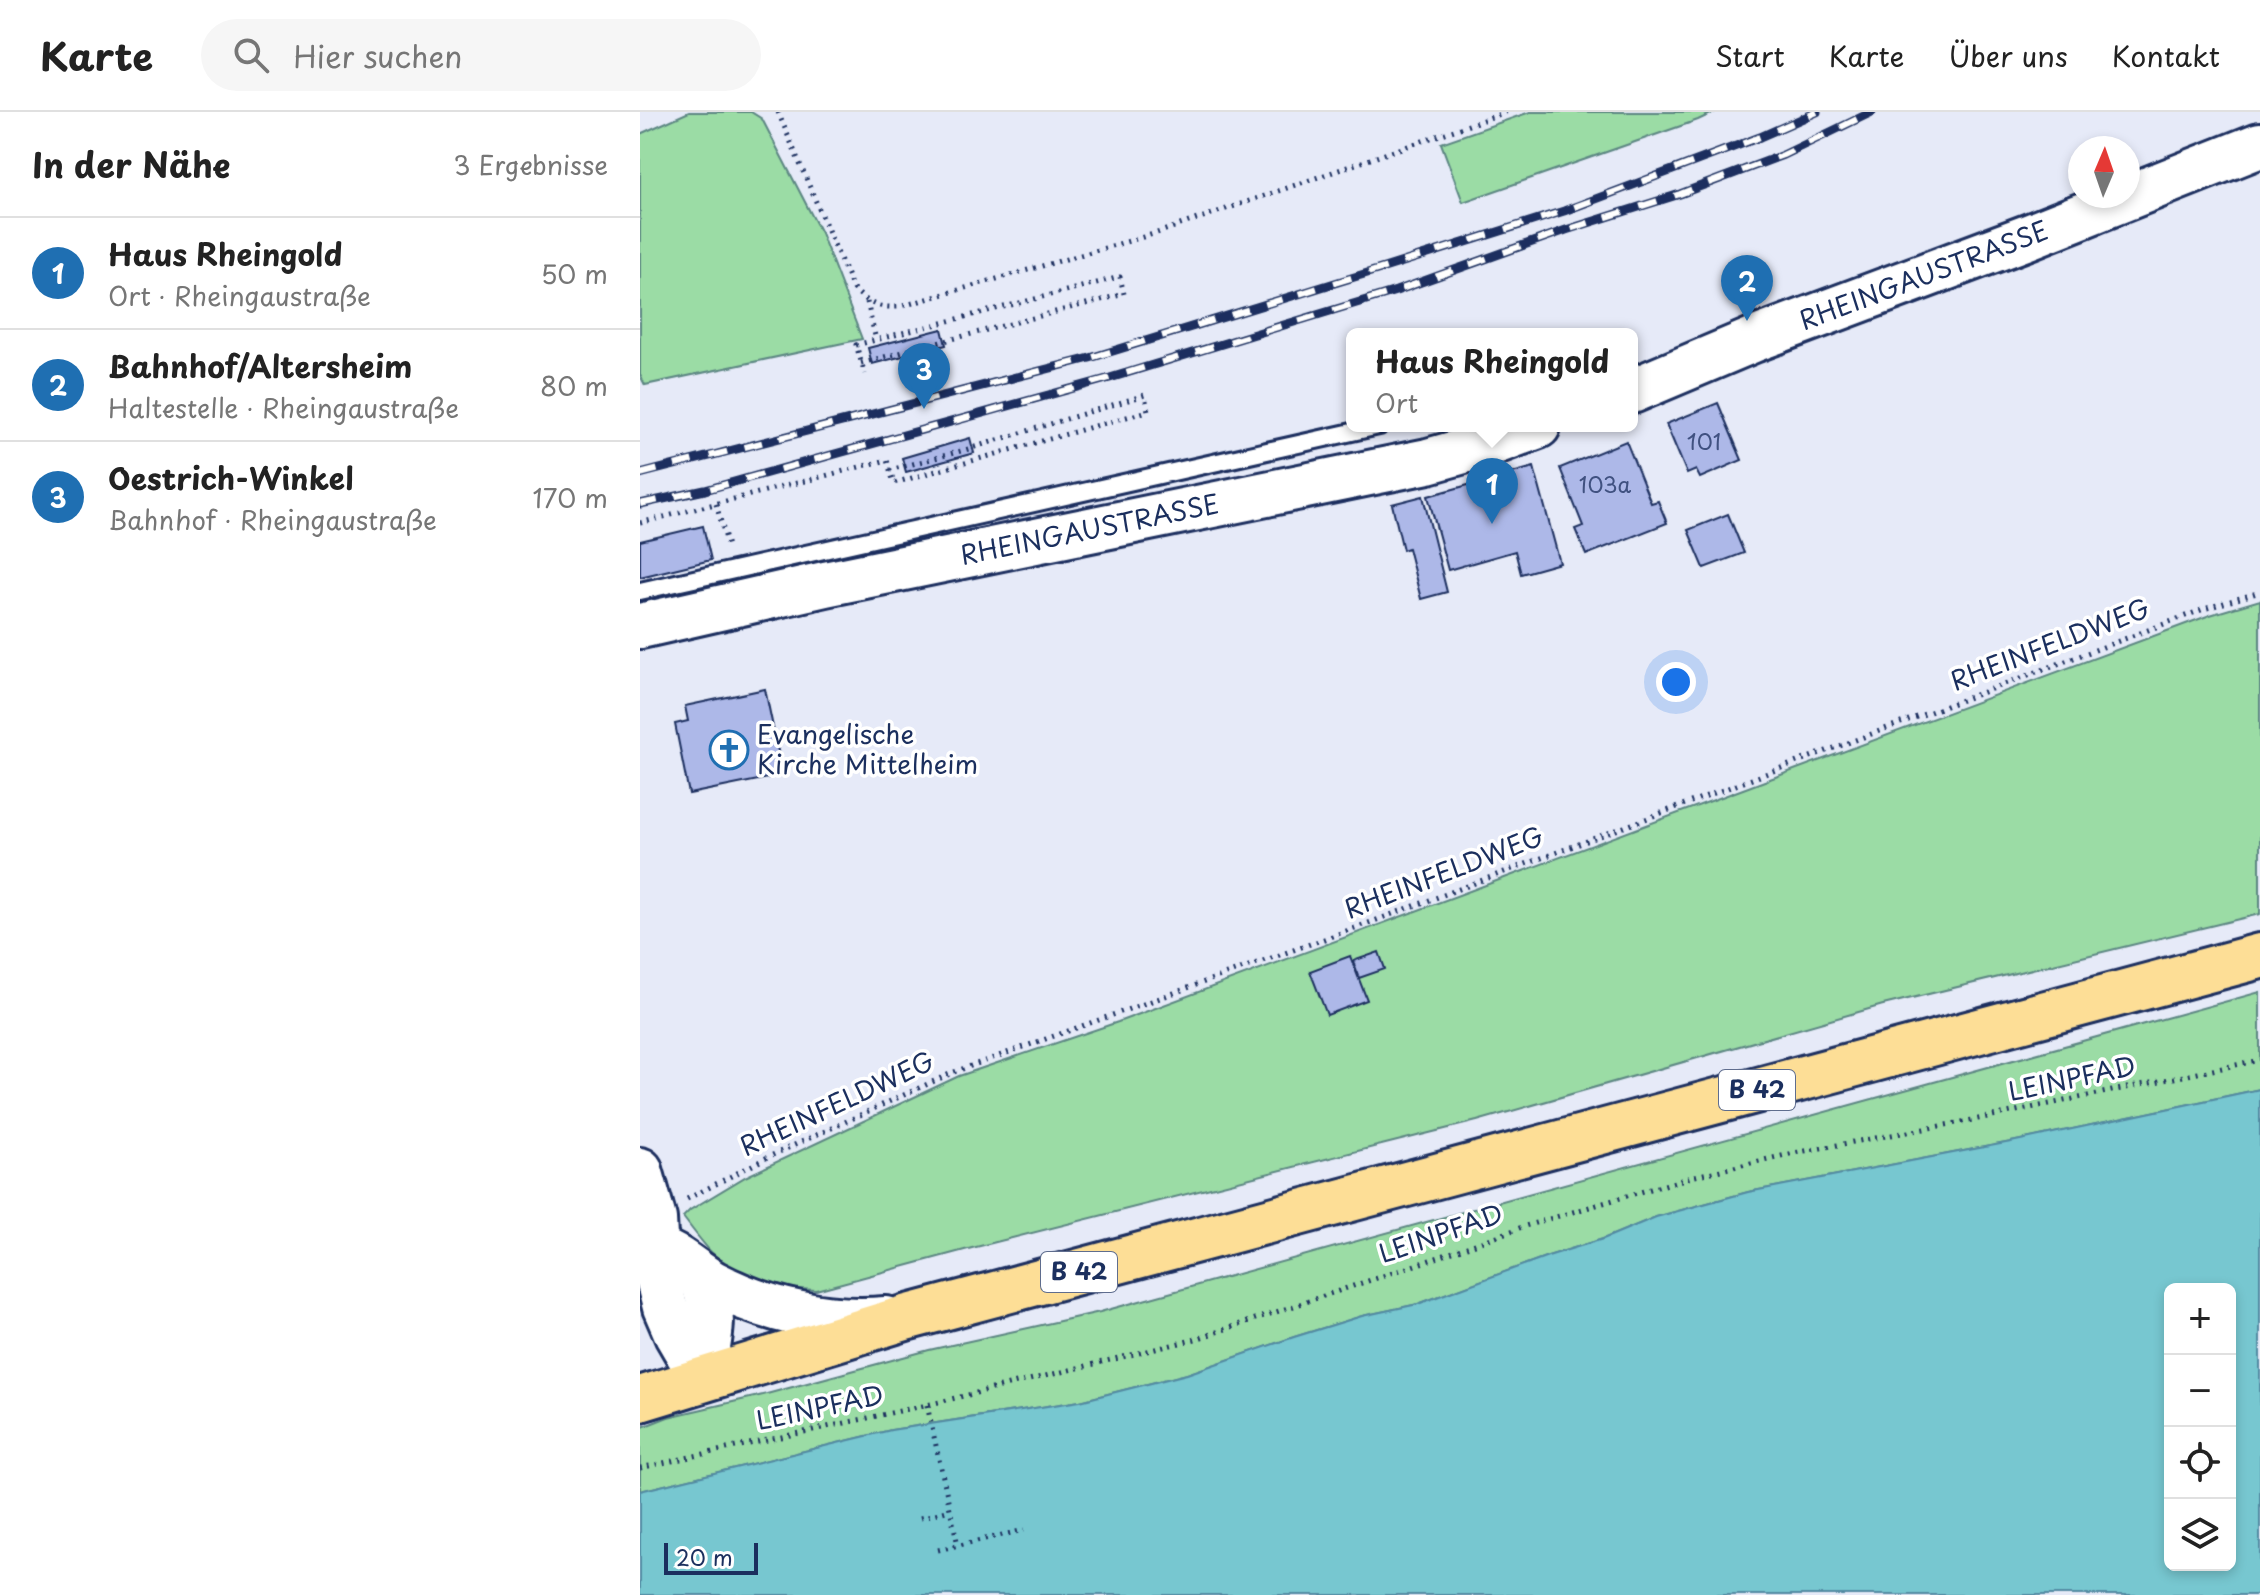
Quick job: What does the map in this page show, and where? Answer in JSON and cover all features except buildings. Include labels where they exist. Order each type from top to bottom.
[{"type":"main road","name":"RHEINGAUSTRASSE","points":[[1638,388],[1753,340],[2028,237],[2260,145]]},
{"type":"main road","name":"RHEINGAUSTRASSE","points":[[640,626],[825,584],[1428,461],[1520,432]]},
{"type":"main road","name":"B 42","points":[[640,1399],[905,1318],[2260,956]]},
{"type":"main road","points":[[640,1170],[665,1307],[702,1378]]},
{"type":"main road","points":[[655,1247],[678,1257],[700,1275],[761,1304],[832,1320],[905,1318]]},
{"type":"main road","points":[[640,1318],[655,1247]]},
{"type":"main road","points":[[700,1275],[712,1308],[712,1327],[702,1378]]},
{"type":"lane","points":[[640,591],[1352,432]]},
{"type":"path","points":[[778,112],[853,289],[877,307],[899,307],[1157,233],[1506,112]]},
{"type":"path","points":[[861,363],[1124,294],[1120,277],[856,345],[861,363],[865,374]]},
{"type":"path","points":[[866,301],[876,340]]},
{"type":"path","points":[[640,523],[887,460],[890,470],[894,483],[1148,411],[1145,395],[890,470]]},
{"type":"path","points":[[716,504],[735,570]]},
{"type":"path","name":"RHEINFELDWEG","points":[[655,1247],[683,1201],[766,1158],[954,1072],[1374,921],[2204,609],[2260,592]]},
{"type":"path","name":"LEINPFAD","points":[[640,1468],[927,1405],[1196,1339],[1525,1226],[1695,1176],[1794,1153],[1978,1119],[2260,1060]]},
{"type":"path","points":[[927,1405],[958,1545]]},
{"type":"path","points":[[920,1518],[950,1510]]},
{"type":"path","points":[[938,1550],[1024,1530]]},
{"type":"green space","points":[[689,112],[751,112],[762,119],[821,233],[862,339],[645,385],[640,375],[640,134]]},
{"type":"green space","points":[[1530,112],[1715,112],[1463,202],[1441,143]]},
{"type":"green space","points":[[2260,600],[2260,914],[1883,1005],[1477,1121],[816,1290],[774,1285],[734,1270],[711,1252],[683,1217],[745,1177],[959,1076],[1118,1022],[2210,615]]},
{"type":"green space","points":[[2260,992],[2260,1089],[2011,1142],[1748,1192],[1656,1217],[1603,1239],[1418,1304],[1362,1316],[1187,1374],[1080,1401],[891,1430],[640,1491],[640,1428],[668,1417],[929,1350],[1100,1312]]},
{"type":"water","points":[[2260,1089],[2260,1595],[640,1595],[640,1491],[891,1430],[1080,1401],[1187,1374],[1362,1316],[1418,1304],[1603,1239],[1656,1217],[1748,1192],[2011,1142]]},
{"type":"railway","points":[[640,474],[1090,358],[1387,267],[1564,211],[1760,137],[1817,112]]},
{"type":"railway","points":[[640,504],[705,490],[1110,378],[1396,291],[1566,230],[1680,194],[1783,155],[1872,112]]},
{"type":"place","name":"Bahnhof/Altersheim","points":[[1747,321]]},
{"type":"place","name":"Oestrich-Winkel","points":[[924,409]]},
{"type":"place","name":"Haus Rheingold","points":[[1492,524]]},
{"type":"place","name":"Evangelische Kirche Mittelheim","points":[[729,750]]}]
